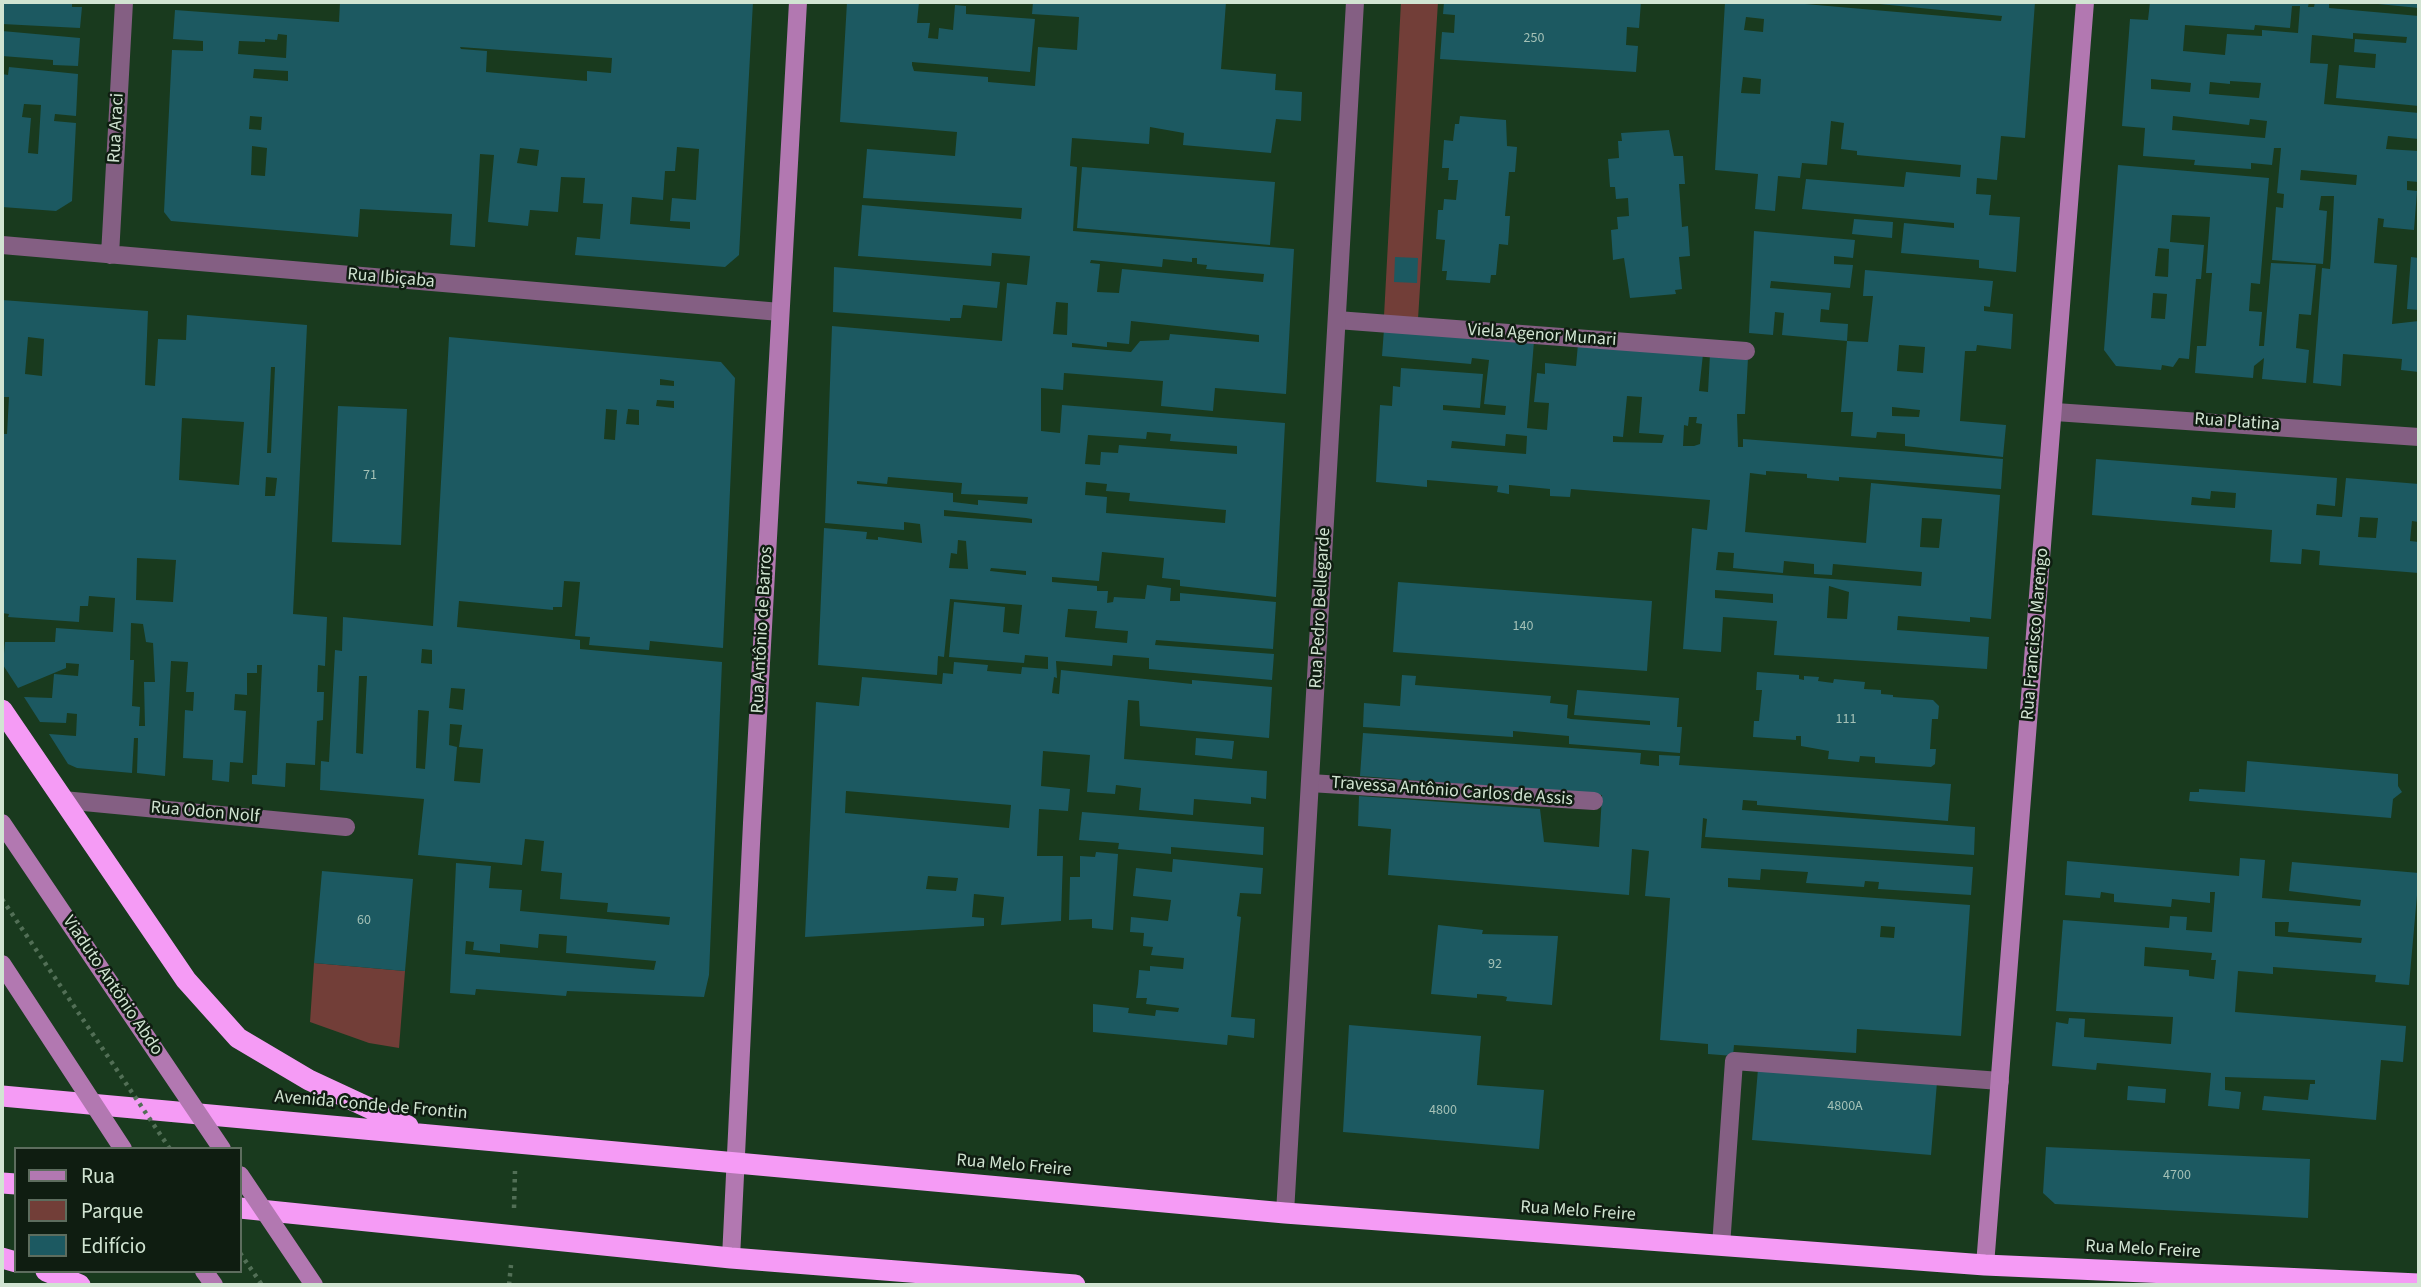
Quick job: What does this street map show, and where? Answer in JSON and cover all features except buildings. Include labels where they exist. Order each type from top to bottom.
[{"type":"highway","points":[[2,710],[186,980],[238,1038],[309,1080],[422,1132]]},
{"type":"highway","name":"Avenida Conde de Frontin","points":[[2,1096],[422,1132],[736,1163]]},
{"type":"highway","name":"Rua Melo Freire","points":[[736,1163],[1285,1213],[2158,1280],[2419,1283]]},
{"type":"highway","points":[[242,1208],[731,1258],[1074,1285]]},
{"type":"highway","points":[[51,1273],[80,1285]]},
{"type":"main road","name":"Rua Antônio de Barros","points":[[731,1258],[780,313],[799,2]]},
{"type":"main road","name":"Rua Francisco Marengo","points":[[1985,1265],[2055,412],[2085,2]]},
{"type":"main road","name":"Viaduto Antônio Abdo","points":[[2,824],[221,1147]]},
{"type":"main road","points":[[2,964],[122,1147]]},
{"type":"main road","points":[[242,1178],[314,1285]]},
{"type":"street","name":"Rua Araci","points":[[110,255],[124,2]]},
{"type":"street","name":"Rua Pedro Bellegarde","points":[[1285,1213],[1355,2]]},
{"type":"street","name":"Rua Ibiçaba","points":[[2,245],[780,313]]},
{"type":"street","name":"Viela Agenor Munari","points":[[1338,320],[1746,351]]},
{"type":"street","name":"Rua Platina","points":[[2055,412],[2419,437]]},
{"type":"street","name":"Travessa Antônio Carlos de Assis","points":[[1310,783],[1594,802]]},
{"type":"street","name":"Rua Odon Nolf","points":[[63,800],[346,827]]},
{"type":"street","points":[[1721,1245],[1734,1061],[2000,1081]]},
{"type":"path","points":[[2,899],[169,1147]]},
{"type":"path","points":[[242,1255],[262,1285]]},
{"type":"green space","points":[[1401,2],[1438,2],[1418,319],[1384,316]]},
{"type":"green space","points":[[314,963],[405,971],[399,1048],[369,1043],[310,1022]]}]
